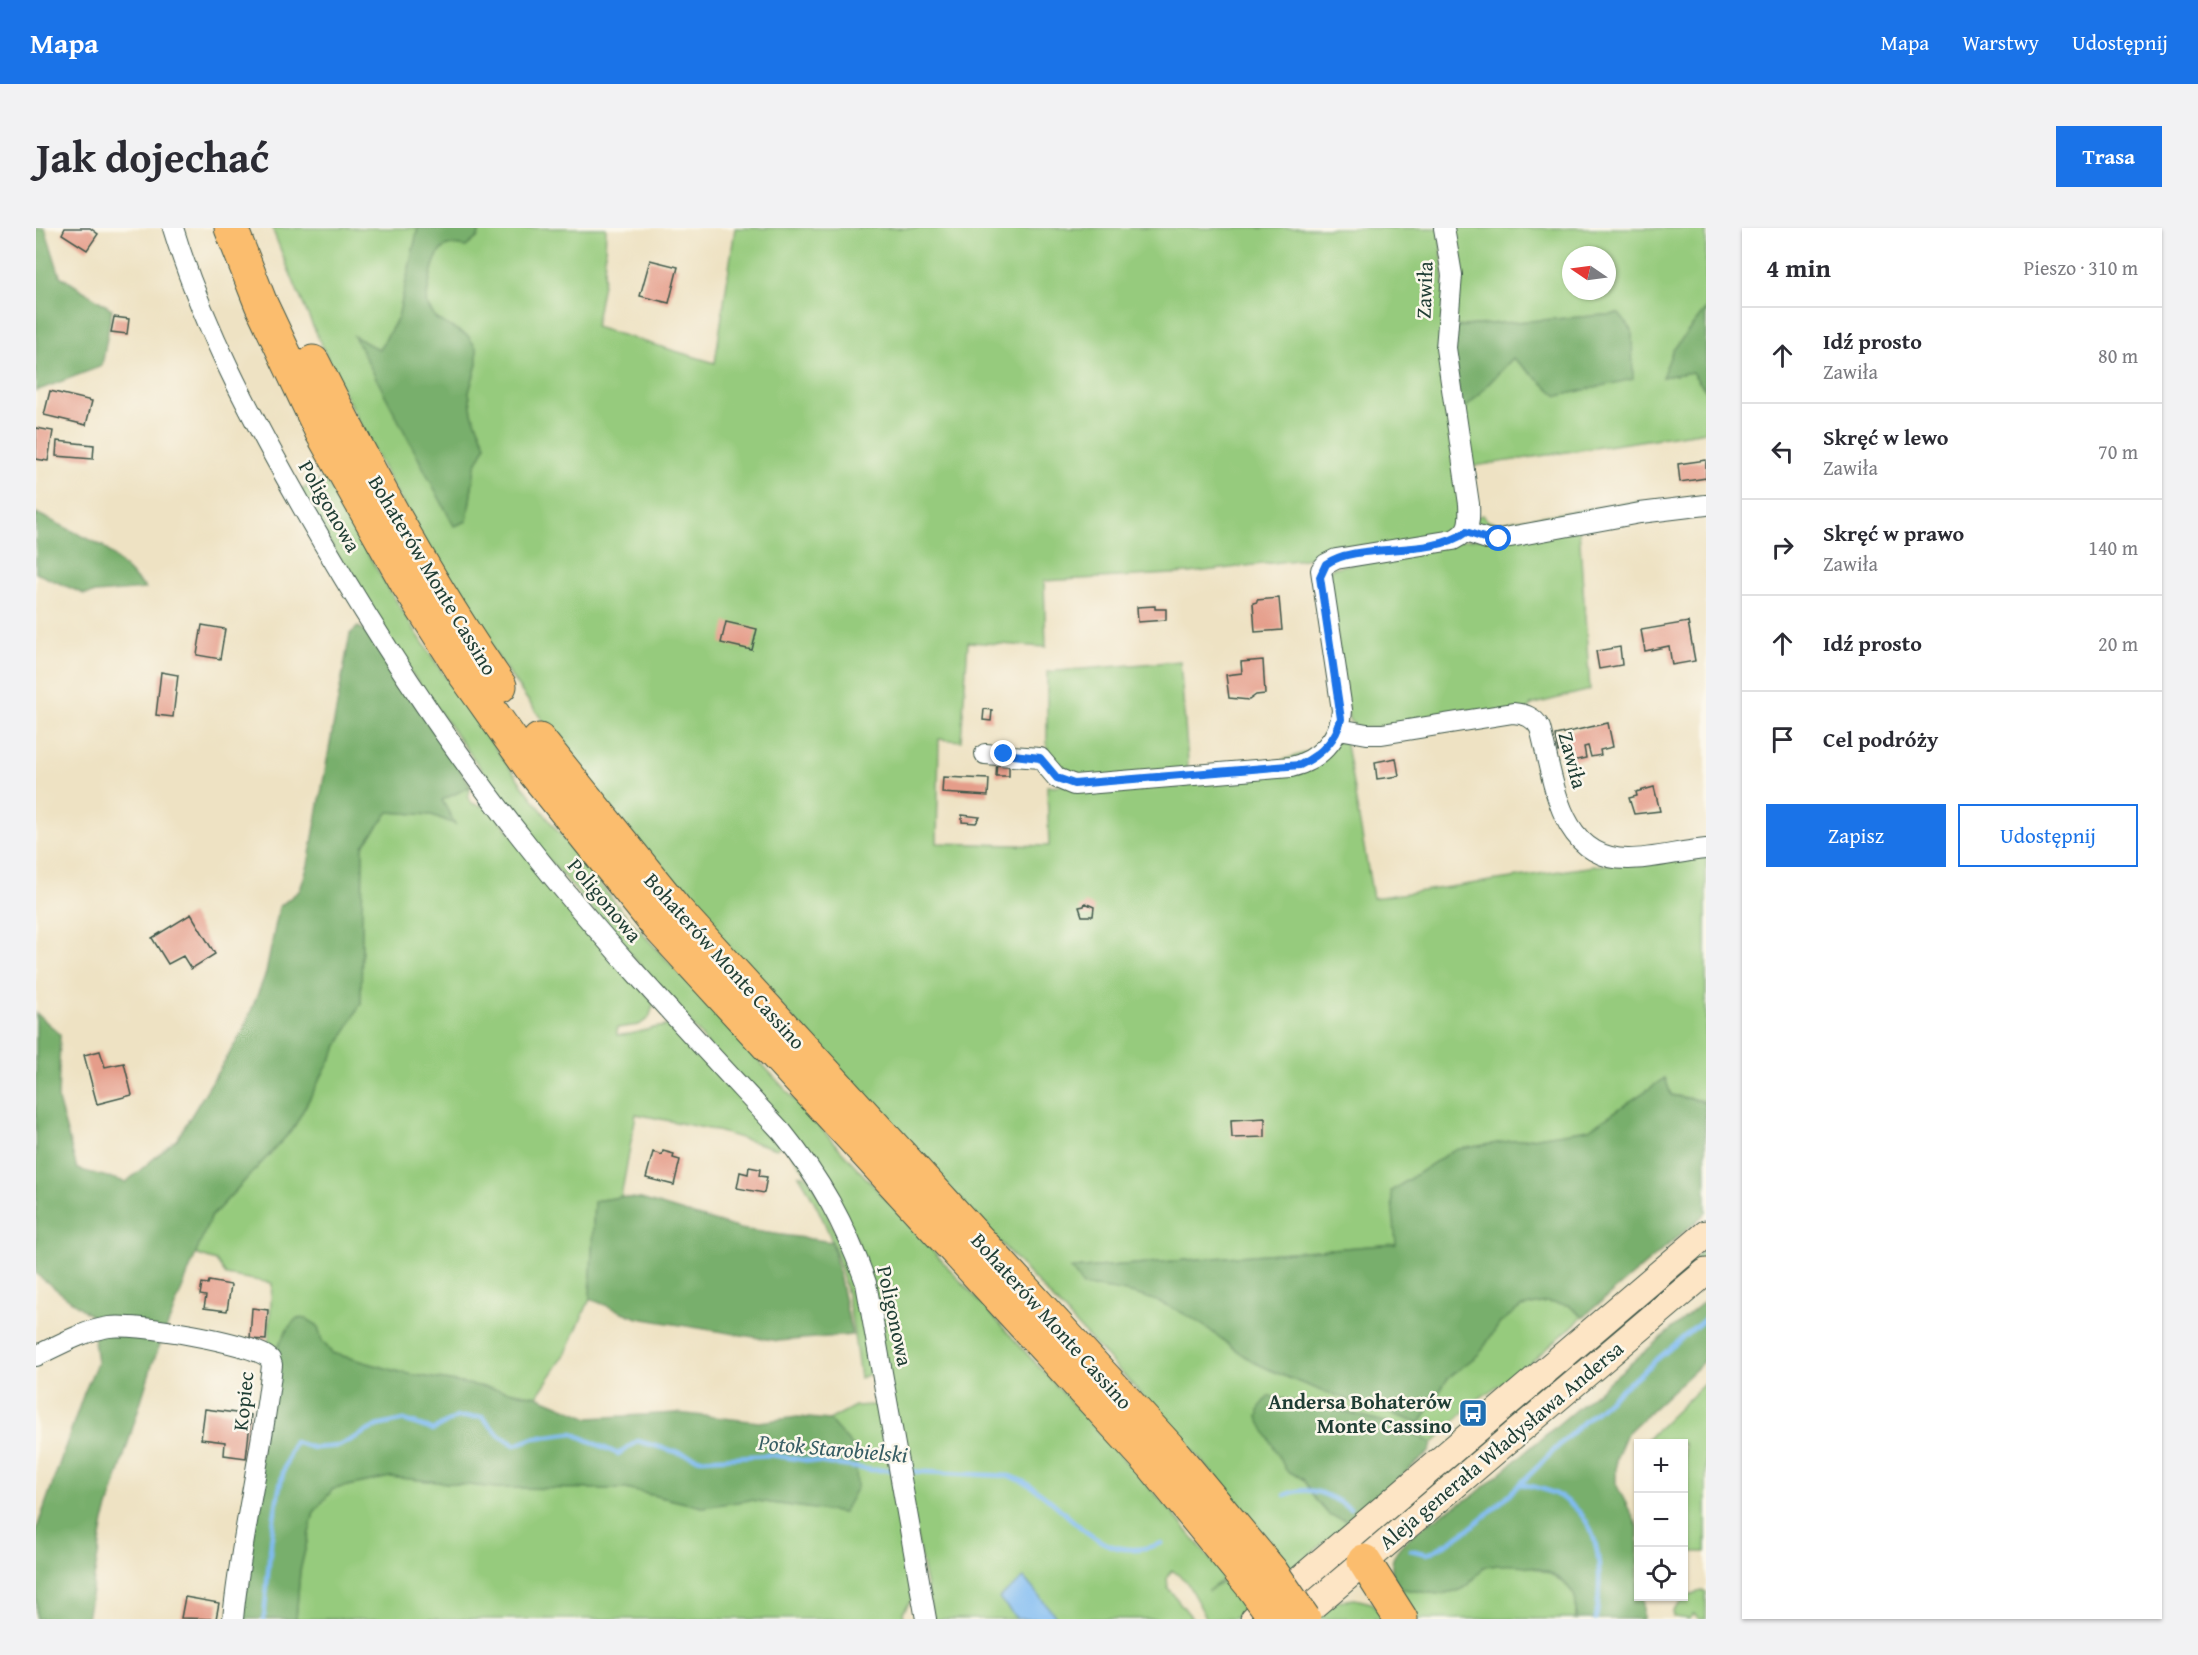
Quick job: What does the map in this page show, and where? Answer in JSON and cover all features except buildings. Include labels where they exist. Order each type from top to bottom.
[{"type":"highway","name":"Bohaterów Monte Cassino","points":[[231,228],[261,304],[322,433],[406,582],[466,676],[534,772],[657,925],[1152,1464],[1260,1593],[1305,1619]]},
{"type":"highway","name":"Bohaterów Monte Cassino","points":[[254,228],[279,294],[345,425],[425,567],[481,657],[551,757],[677,911],[1168,1447],[1276,1619]]},
{"type":"highway","points":[[1355,1551],[1401,1619]]},
{"type":"main road","name":"Aleja generała Władysława Andersa","points":[[1297,1619],[1355,1551],[1706,1234]]},
{"type":"main road","name":"Aleja generała Władysława Andersa","points":[[1260,1593],[1355,1551],[1706,1272]]},
{"type":"street","name":"Poligonowa","points":[[173,228],[212,333],[250,414],[355,599],[440,728],[530,849],[600,932],[782,1132],[807,1163],[832,1202],[850,1239],[866,1283],[926,1619]]},
{"type":"street","name":"Zawiła","points":[[1444,228],[1452,275],[1446,348],[1469,504],[1466,532]]},
{"type":"street","points":[[985,754],[1040,758],[1057,778],[1074,784],[1291,767],[1317,755],[1339,729],[1342,710],[1321,570],[1326,564],[1336,559],[1441,543],[1466,532],[1487,539],[1499,539],[1640,513],[1706,504]]},
{"type":"street","name":"Zawiła","points":[[1339,729],[1382,734],[1513,713],[1525,715],[1536,721],[1540,728],[1569,827],[1586,846],[1607,856],[1631,859],[1706,849]]},
{"type":"street","name":"Kopiec","points":[[36,1356],[96,1330],[129,1326],[248,1347],[270,1359],[272,1365],[264,1435],[242,1541],[233,1619]]},
{"type":"green space","points":[[36,228],[45,228],[60,276],[112,309],[102,366],[36,391]]},
{"type":"green space","points":[[272,228],[418,228],[398,318],[379,350],[355,337],[455,526],[467,521],[475,466],[486,445],[472,413],[469,392],[477,364],[468,336],[436,319],[426,304],[434,263],[442,249],[454,245],[466,247],[478,237],[480,228],[606,228],[604,278],[595,327],[715,363],[735,228],[1440,228],[1462,526],[1441,539],[1312,558],[1189,573],[1044,581],[1046,647],[968,642],[961,741],[939,739],[937,843],[1049,846],[1047,786],[1236,776],[1345,739],[1373,898],[1706,852],[1706,1101],[1671,1095],[1665,1078],[1589,1129],[1453,1150],[1396,1244],[1071,1269],[1083,1286],[1131,1293],[1175,1309],[1204,1326],[1253,1361],[1279,1374],[1339,1397],[1420,1423],[1448,1378],[1479,1354],[1500,1323],[1521,1307],[1546,1302],[1568,1305],[1583,1317],[1525,1367],[1474,1402],[1432,1444],[1416,1435],[1376,1420],[1269,1397],[1286,1470],[1303,1479],[1315,1499],[1349,1521],[1292,1570],[1159,1414],[754,976],[626,827],[565,750],[473,620],[408,512],[320,342]]},
{"type":"green space","points":[[418,228],[480,228],[478,237],[466,247],[452,245],[442,249],[434,263],[426,303],[436,319],[468,336],[477,349],[477,364],[469,392],[472,413],[486,445],[475,466],[467,521],[454,526],[354,336],[379,350],[398,318]]},
{"type":"green space","points":[[1447,228],[1706,228],[1706,309],[1662,377],[1692,372],[1706,391],[1706,431],[1468,467],[1460,414],[1513,358],[1558,396],[1632,379],[1632,330],[1618,314],[1452,327]]},
{"type":"green space","points":[[1706,309],[1706,391],[1692,372],[1662,377],[1673,350]]},
{"type":"green space","points":[[1619,314],[1632,330],[1633,379],[1558,396],[1513,358],[1460,414],[1452,327]]},
{"type":"green space","points":[[325,478],[391,592],[462,701],[539,807],[621,910],[619,913],[623,912],[1170,1510],[1225,1577],[1208,1591],[1227,1579],[1247,1607],[1234,1619],[1207,1619],[1186,1581],[1172,1570],[1167,1577],[1168,1588],[1193,1619],[933,1619],[857,1239],[698,1032],[536,845],[389,642],[299,491]]},
{"type":"green space","points":[[1638,501],[1640,508],[1480,532],[1475,517],[1483,515],[1488,521],[1497,523]]},
{"type":"green space","points":[[36,513],[103,546],[146,589],[84,594],[36,573]]},
{"type":"green space","points":[[1579,529],[1590,690],[1531,705],[1528,710],[1358,729],[1349,720],[1328,575],[1332,568],[1465,540]]},
{"type":"green space","points":[[358,627],[366,631],[471,786],[442,800],[455,824],[432,815],[389,812],[363,846],[361,1003],[293,1129],[210,1218],[152,1365],[104,1521],[87,1619],[36,1619],[36,1531],[84,1393],[97,1363],[91,1316],[36,1274],[36,1013],[60,1034],[58,1100],[77,1169],[126,1182],[177,1139],[243,1031],[266,973],[279,907],[300,890],[308,865],[350,634]]},
{"type":"green space","points":[[1180,661],[1187,771],[1074,780],[1059,774],[1047,750],[1047,672]]},
{"type":"green space","points":[[471,786],[468,798],[473,804],[489,807],[654,1003],[649,1018],[639,1025],[617,1028],[617,1035],[674,1026],[783,1144],[776,1149],[714,1130],[636,1114],[621,1197],[594,1201],[590,1299],[566,1353],[537,1396],[403,1373],[332,1353],[322,1341],[317,1325],[274,1354],[268,1351],[272,1283],[226,1275],[216,1261],[195,1254],[210,1218],[293,1129],[361,1003],[363,846],[388,812],[432,815],[455,824],[442,800]]},
{"type":"green space","points":[[1665,1078],[1671,1095],[1705,1102],[1706,1213],[1583,1317],[1568,1305],[1546,1302],[1521,1307],[1500,1323],[1479,1354],[1448,1378],[1420,1423],[1339,1397],[1279,1374],[1253,1361],[1204,1326],[1175,1309],[1131,1293],[1083,1286],[1071,1269],[1396,1244],[1391,1191],[1453,1150],[1589,1129]]},
{"type":"green space","points":[[799,1175],[804,1175],[815,1187],[857,1282],[875,1372],[860,1378],[852,1322],[835,1249],[826,1225]]},
{"type":"green space","points":[[621,1197],[641,1199],[740,1229],[832,1242],[852,1335],[778,1341],[638,1318],[590,1299],[594,1201]]},
{"type":"green space","points":[[1706,1248],[1706,1258],[1382,1531],[1378,1529]]},
{"type":"green space","points":[[1706,1300],[1706,1359],[1627,1433],[1616,1459],[1616,1484],[1634,1519],[1634,1601],[1643,1601],[1643,1619],[1576,1619],[1575,1597],[1566,1585],[1545,1571],[1521,1565],[1483,1567],[1465,1587],[1446,1594],[1397,1588],[1392,1565],[1399,1548],[1429,1522],[1473,1496]]},
{"type":"green space","points":[[297,1318],[307,1319],[317,1325],[322,1341],[332,1353],[403,1373],[537,1396],[589,1418],[677,1413],[759,1422],[798,1417],[829,1420],[855,1449],[857,1487],[843,1513],[750,1500],[703,1507],[626,1489],[498,1488],[390,1477],[333,1489],[314,1512],[300,1571],[296,1619],[236,1619],[274,1354],[288,1328]]},
{"type":"green space","points":[[1706,1382],[1706,1552],[1694,1552],[1688,1549],[1688,1439],[1647,1439]]},
{"type":"green space","points":[[1269,1396],[1354,1414],[1397,1427],[1432,1444],[1430,1451],[1349,1521],[1330,1516],[1315,1499],[1303,1479],[1286,1470],[1258,1418],[1260,1407]]},
{"type":"green space","points":[[872,1405],[881,1409],[912,1599],[903,1612],[904,1619],[296,1619],[300,1571],[314,1512],[333,1489],[390,1477],[498,1488],[626,1489],[702,1507],[750,1500],[843,1513],[855,1450],[829,1420],[855,1406]]},
{"type":"green space","points":[[1511,1563],[1546,1572],[1569,1587],[1575,1597],[1576,1619],[1416,1619],[1397,1588],[1436,1594],[1456,1592],[1474,1579],[1483,1567]]},
{"type":"green space","points":[[1702,1591],[1706,1593],[1706,1619],[1699,1619],[1694,1614],[1689,1619],[1674,1617],[1673,1611],[1682,1601],[1688,1601],[1688,1595]]},
{"type":"green space","points":[[1355,1599],[1371,1603],[1387,1619],[1322,1619],[1319,1614],[1338,1601]]},
{"type":"water","points":[[1024,1578],[1058,1619],[1017,1619],[999,1598]]},
{"type":"waterway","points":[[1411,1550],[1427,1554],[1448,1543],[1488,1514],[1577,1428],[1706,1318]]},
{"type":"waterway","name":"Potok Starobielski","points":[[264,1619],[276,1505],[294,1442],[314,1448],[339,1446],[377,1426],[404,1420],[433,1430],[457,1417],[482,1417],[500,1436],[515,1445],[534,1438],[572,1433],[618,1454],[638,1441],[701,1459],[770,1455],[872,1470],[893,1470]]},
{"type":"waterway","name":"Potok Starobielski","points":[[905,1471],[1009,1476],[1029,1485],[1080,1527],[1097,1539],[1115,1547],[1137,1549],[1162,1543]]},
{"type":"waterway","points":[[1520,1484],[1546,1490],[1566,1500],[1581,1514],[1591,1530],[1597,1550],[1599,1571],[1596,1619]]},
{"type":"waterway","points":[[1285,1495],[1303,1491],[1319,1492],[1350,1508]]},
{"type":"place","name":"Andersa Bohaterów Monte Cassino","points":[[1473,1413]]},
{"type":"route","points":[[1004,754],[1040,758],[1045,761],[1057,778],[1074,784],[1194,776],[1300,765],[1317,755],[1333,739],[1339,729],[1341,719],[1342,710],[1320,577],[1321,570],[1326,564],[1353,555],[1441,543],[1461,537],[1466,532],[1487,539],[1499,539]]}]
